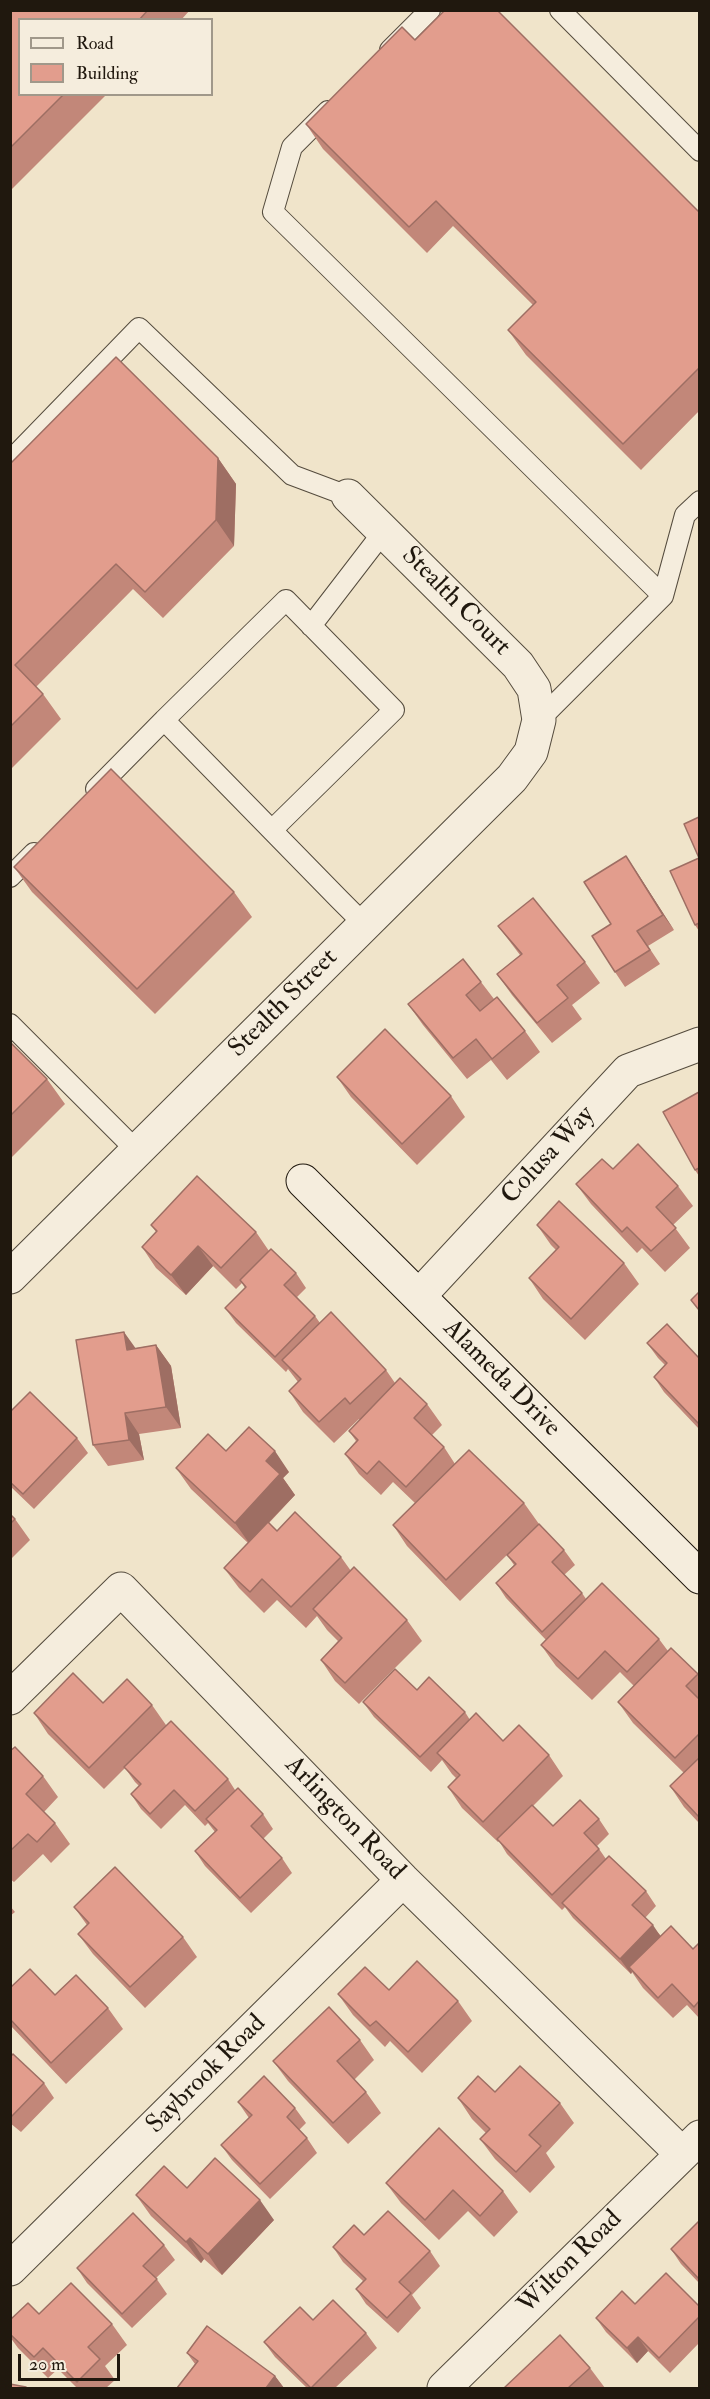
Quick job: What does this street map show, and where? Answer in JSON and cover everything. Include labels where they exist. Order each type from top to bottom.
[{"type":"street","name":"Stealth Court","points":[[348,496],[518,665],[534,689],[539,720]]},
{"type":"street","name":"Stealth Street","points":[[10,1277],[512,778],[531,752],[539,720]]},
{"type":"street","name":"Colusa Way","points":[[418,1296],[628,1071],[699,1044]]},
{"type":"street","name":"Alameda Drive","points":[[303,1181],[699,1577]]},
{"type":"street","name":"Arlington Road","points":[[10,1698],[121,1589],[403,1880],[691,2145]]},
{"type":"street","name":"Saybrook Road","points":[[10,2269],[403,1880]]},
{"type":"street","name":"Wilton Road","points":[[444,2388],[691,2145]]},
{"type":"lane","points":[[373,67],[430,10]]},
{"type":"lane","points":[[560,10],[699,151]]},
{"type":"lane","points":[[340,99],[292,147],[273,212],[663,596]]},
{"type":"lane","points":[[10,461],[139,328],[292,475],[348,496]]},
{"type":"lane","points":[[539,720],[663,596],[686,515],[699,501]]},
{"type":"lane","points":[[311,626],[384,531]]},
{"type":"lane","points":[[83,803],[286,600],[394,711],[272,830]]},
{"type":"lane","points":[[164,720],[364,924]]},
{"type":"lane","points":[[10,877],[51,836]]},
{"type":"lane","points":[[10,1024],[137,1151]]},
{"type":"building","points":[[10,10],[148,10],[141,18],[18,18],[18,96],[62,96],[10,148]]},
{"type":"building","points":[[445,10],[497,10],[699,212],[699,368],[623,444],[508,330],[536,302],[436,201],[409,227],[306,124],[402,27],[415,40]]},
{"type":"building","points":[[116,357],[218,458],[216,520],[145,592],[116,564],[15,665],[43,694],[10,727],[10,464]]},
{"type":"building","points":[[111,769],[234,892],[137,989],[14,867]]},
{"type":"building","points":[[699,817],[699,858],[684,824]]},
{"type":"building","points":[[626,856],[663,915],[637,931],[650,950],[615,972],[592,936],[611,924],[584,882]]},
{"type":"building","points":[[699,858],[699,923],[695,925],[670,871]]},
{"type":"building","points":[[533,898],[585,962],[557,985],[568,998],[537,1023],[497,974],[522,954],[498,926]]},
{"type":"building","points":[[463,959],[481,982],[466,995],[480,1011],[497,997],[525,1031],[492,1059],[476,1039],[453,1058],[408,1004]]},
{"type":"building","points":[[385,1029],[451,1096],[402,1144],[337,1077]]},
{"type":"building","points":[[10,1042],[47,1079],[10,1116]]},
{"type":"building","points":[[699,1092],[699,1168],[695,1170],[663,1112]]},
{"type":"building","points":[[638,1144],[678,1186],[656,1207],[676,1228],[651,1251],[627,1227],[622,1232],[576,1184],[602,1159],[613,1169]]},
{"type":"building","points":[[197,1176],[256,1232],[221,1268],[198,1246],[171,1275],[142,1247],[157,1231],[151,1225]]},
{"type":"building","points":[[559,1201],[624,1263],[571,1319],[529,1278],[559,1247],[537,1225]]},
{"type":"building","points":[[271,1249],[296,1273],[284,1285],[315,1316],[275,1357],[225,1308],[246,1287],[240,1280]]},
{"type":"building","points":[[699,1292],[699,1310],[691,1300]]},
{"type":"building","points":[[331,1312],[386,1370],[350,1404],[345,1398],[319,1422],[289,1391],[301,1379],[282,1360]]},
{"type":"building","points":[[667,1324],[699,1358],[699,1424],[654,1377],[667,1363],[647,1343]]},
{"type":"building","points":[[124,1332],[127,1350],[156,1345],[166,1407],[125,1413],[129,1440],[93,1445],[76,1340]]},
{"type":"building","points":[[400,1378],[427,1404],[414,1418],[444,1447],[406,1487],[379,1461],[367,1474],[345,1454],[358,1440],[349,1431]]},
{"type":"building","points":[[30,1392],[77,1438],[23,1494],[10,1482],[10,1412]]},
{"type":"building","points":[[249,1427],[275,1451],[266,1461],[280,1474],[235,1523],[176,1468],[208,1434],[226,1451]]},
{"type":"building","points":[[469,1450],[524,1503],[446,1580],[393,1525]]},
{"type":"building","points":[[295,1512],[341,1557],[291,1607],[262,1579],[250,1592],[224,1568],[268,1522],[277,1531]]},
{"type":"building","points":[[10,1514],[15,1519],[10,1524]]},
{"type":"building","points":[[539,1524],[564,1550],[552,1562],[582,1593],[542,1632],[496,1583],[516,1564],[507,1555]]},
{"type":"building","points":[[354,1567],[407,1620],[345,1683],[321,1660],[342,1638],[313,1609]]},
{"type":"building","points":[[602,1583],[659,1639],[627,1672],[605,1651],[578,1679],[541,1645]]},
{"type":"building","points":[[671,1648],[698,1674],[686,1686],[699,1699],[699,1734],[675,1758],[618,1702]]},
{"type":"building","points":[[395,1669],[417,1690],[429,1677],[465,1712],[420,1757],[363,1702]]},
{"type":"building","points":[[73,1673],[103,1703],[127,1679],[152,1705],[89,1768],[34,1713]]},
{"type":"building","points":[[476,1713],[503,1741],[519,1725],[549,1755],[483,1822],[448,1787],[460,1775],[437,1753]]},
{"type":"building","points":[[171,1721],[228,1779],[195,1811],[174,1790],[150,1814],[131,1794],[141,1784],[124,1767]]},
{"type":"building","points":[[15,1747],[43,1776],[26,1794],[55,1823],[37,1842],[28,1834],[10,1851],[10,1751]]},
{"type":"building","points":[[699,1758],[699,1817],[670,1786]]},
{"type":"building","points":[[238,1788],[263,1814],[251,1826],[282,1858],[240,1898],[195,1851],[217,1830],[206,1819]]},
{"type":"building","points":[[580,1800],[599,1819],[584,1833],[599,1849],[552,1895],[497,1839],[532,1805],[553,1826]]},
{"type":"building","points":[[609,1856],[646,1891],[632,1905],[653,1925],[620,1959],[562,1903]]},
{"type":"building","points":[[115,1867],[183,1937],[130,1987],[78,1934],[89,1923],[74,1907]]},
{"type":"building","points":[[671,1926],[693,1949],[699,1943],[699,2001],[694,2007],[672,1984],[658,1998],[629,1967]]},
{"type":"building","points":[[417,1961],[458,2001],[408,2052],[376,2021],[370,2026],[338,1994],[365,1967],[389,1990]]},
{"type":"building","points":[[30,1969],[55,1995],[76,1975],[108,2008],[51,2063],[10,2019],[10,1988]]},
{"type":"building","points":[[329,2007],[360,2040],[337,2061],[366,2092],[333,2123],[273,2061]]},
{"type":"building","points":[[13,2054],[44,2083],[11,2117],[10,2057]]},
{"type":"building","points":[[520,2066],[560,2103],[529,2135],[541,2146],[516,2172],[480,2139],[490,2129],[458,2098],[478,2076],[495,2092]]},
{"type":"building","points":[[264,2076],[295,2108],[287,2117],[307,2138],[260,2184],[221,2145],[252,2115],[238,2102]]},
{"type":"building","points":[[439,2128],[503,2191],[480,2216],[453,2190],[425,2220],[386,2183]]},
{"type":"building","points":[[215,2158],[260,2200],[208,2254],[190,2238],[186,2242],[136,2195],[164,2166],[187,2188]]},
{"type":"building","points":[[388,2211],[430,2251],[399,2282],[411,2293],[387,2318],[356,2289],[366,2279],[333,2247],[354,2225],[364,2235]]},
{"type":"building","points":[[133,2213],[164,2245],[143,2266],[157,2279],[122,2314],[77,2268]]},
{"type":"building","points":[[699,2221],[699,2279],[671,2249]]},
{"type":"building","points":[[666,2273],[699,2306],[699,2317],[659,2358],[638,2337],[627,2348],[596,2318],[622,2291],[635,2304]]},
{"type":"building","points":[[71,2283],[112,2324],[88,2347],[100,2359],[77,2382],[43,2348],[34,2357],[10,2334],[10,2320],[28,2303],[39,2314]]},
{"type":"building","points":[[333,2300],[366,2333],[311,2388],[264,2342],[300,2307],[313,2320]]},
{"type":"building","points":[[207,2326],[275,2376],[266,2388],[177,2388],[198,2361],[187,2353]]},
{"type":"building","points":[[560,2335],[590,2368],[568,2388],[504,2388]]},
{"type":"building","points":[[10,2384],[26,2387],[10,2388]]}]
